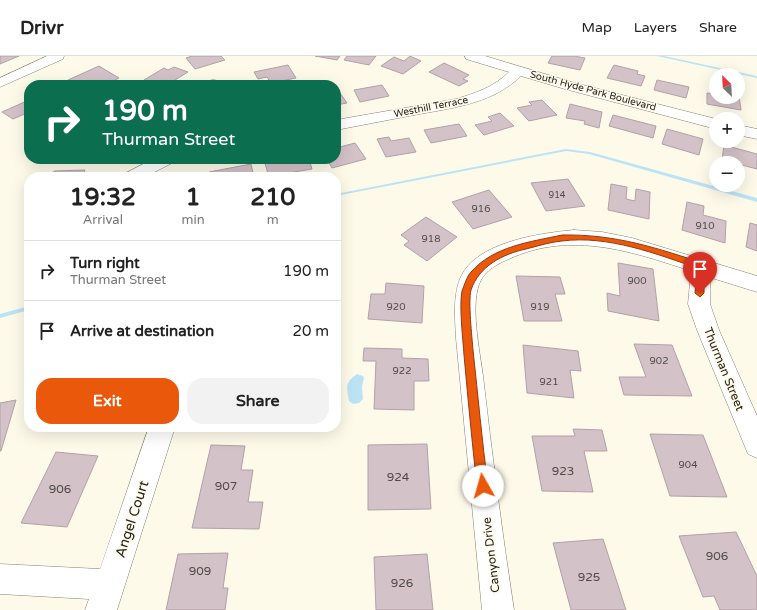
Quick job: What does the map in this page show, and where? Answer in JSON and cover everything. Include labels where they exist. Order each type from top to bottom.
[{"type":"street","points":[[0,83],[58,56]]},
{"type":"street","name":"South Hyde Park Boulevard","points":[[472,56],[518,71],[607,96],[709,122]]},
{"type":"street","name":"Westhill Terrace","points":[[341,124],[458,103],[488,94],[508,81],[518,71]]},
{"type":"street","points":[[745,131],[757,134]]},
{"type":"street","points":[[141,172],[157,164]]},
{"type":"street","name":"Canyon Drive","points":[[498,610],[475,427],[467,330],[466,292],[473,275],[485,263],[515,248],[562,238],[586,237],[656,250],[705,268],[757,284]]},
{"type":"street","name":"Thurman Street","points":[[705,268],[700,283],[699,304],[708,330],[757,445]]},
{"type":"street","name":"Angel Court","points":[[106,597],[160,432]]},
{"type":"street","points":[[0,579],[106,597]]},
{"type":"water","points":[[357,374],[363,376],[364,378],[362,387],[363,399],[359,403],[353,404],[349,401],[347,386],[350,380]]},
{"type":"building","points":[[0,56],[19,56],[0,64]]},
{"type":"building","points":[[192,56],[221,56],[225,60],[195,69],[186,58]]},
{"type":"building","points":[[315,56],[340,56],[337,60]]},
{"type":"building","points":[[347,56],[376,56],[369,65],[344,60]]},
{"type":"building","points":[[410,56],[421,61],[403,74],[381,66],[394,57],[404,61]]},
{"type":"building","points":[[552,56],[574,56],[585,58],[580,70],[548,63]]},
{"type":"building","points":[[444,63],[469,75],[463,79],[468,81],[459,86],[429,72]]},
{"type":"building","points":[[288,65],[296,78],[286,80],[269,80],[267,77],[258,79],[254,72]]},
{"type":"building","points":[[614,65],[638,71],[637,74],[645,76],[641,86],[607,78]]},
{"type":"building","points":[[99,66],[119,78],[115,80],[68,80]]},
{"type":"building","points":[[174,67],[188,72],[175,80],[144,80],[164,68],[168,70]]},
{"type":"building","points":[[657,80],[689,87],[686,98],[654,90]]},
{"type":"building","points":[[382,85],[389,96],[360,102],[354,90]]},
{"type":"building","points":[[707,93],[709,93],[709,104],[740,104],[741,110],[707,104]]},
{"type":"building","points":[[341,94],[347,103],[341,104]]},
{"type":"building","points":[[542,100],[557,115],[529,121],[517,108],[532,105],[529,102]]},
{"type":"building","points":[[24,102],[24,114],[13,119],[2,112]]},
{"type":"building","points":[[570,104],[602,112],[599,128],[584,124],[585,121],[566,118]]},
{"type":"building","points":[[500,113],[514,126],[484,135],[475,125],[492,121],[488,117]]},
{"type":"building","points":[[613,115],[656,126],[653,138],[609,126]]},
{"type":"building","points":[[459,124],[467,136],[431,143],[424,130]]},
{"type":"building","points":[[667,129],[703,139],[699,155],[662,144]]},
{"type":"building","points":[[389,137],[391,141],[409,138],[416,152],[386,157],[377,139]]},
{"type":"building","points":[[355,143],[366,159],[332,168],[330,164],[341,164],[341,147]]},
{"type":"building","points":[[724,148],[735,148],[757,154],[757,169],[745,166],[745,156],[723,156]]},
{"type":"building","points":[[251,164],[253,172],[209,172]]},
{"type":"building","points":[[265,164],[310,164],[312,169],[295,172],[268,172]]},
{"type":"building","points":[[85,170],[84,172],[54,171]]},
{"type":"building","points":[[568,179],[585,206],[546,211],[531,183]]},
{"type":"building","points":[[611,184],[627,187],[626,199],[635,201],[636,189],[650,192],[649,219],[608,210]]},
{"type":"building","points":[[489,190],[512,217],[473,229],[452,202]]},
{"type":"building","points":[[687,202],[704,206],[703,215],[726,221],[725,243],[682,230]]},
{"type":"building","points":[[426,217],[457,237],[427,261],[404,245],[409,241],[401,235]]},
{"type":"building","points":[[750,223],[757,225],[757,251],[746,247]]},
{"type":"building","points":[[618,263],[653,269],[659,321],[608,311],[607,293],[620,296]]},
{"type":"building","points":[[516,276],[560,277],[565,294],[555,294],[562,321],[524,321]]},
{"type":"building","points":[[386,283],[424,286],[422,323],[368,319],[371,294],[385,294]]},
{"type":"building","points":[[634,344],[672,345],[692,396],[624,395],[619,377],[646,377]]},
{"type":"building","points":[[523,345],[578,351],[581,371],[570,370],[574,398],[527,393]]},
{"type":"building","points":[[364,348],[402,349],[402,358],[428,359],[429,381],[414,381],[414,410],[374,409],[376,361],[363,361]]},
{"type":"building","points":[[16,400],[1,451],[0,451],[0,403]]},
{"type":"building","points":[[573,429],[602,430],[607,451],[584,451],[593,492],[542,491],[532,436],[575,436]]},
{"type":"building","points":[[650,434],[703,435],[727,497],[670,496]]},
{"type":"building","points":[[427,444],[431,509],[368,510],[368,445]]},
{"type":"building","points":[[211,445],[245,446],[241,470],[253,470],[248,502],[263,502],[259,529],[192,528]]},
{"type":"building","points":[[56,452],[98,456],[67,527],[21,523]]},
{"type":"building","points":[[736,532],[757,576],[757,610],[720,610],[714,596],[703,597],[679,536]]},
{"type":"building","points":[[603,539],[626,610],[571,610],[553,543]]},
{"type":"building","points":[[228,553],[223,588],[228,588],[225,610],[166,610],[178,554]]},
{"type":"building","points":[[427,554],[433,610],[376,610],[374,557]]},
{"type":"waterway","points":[[659,56],[757,77]]},
{"type":"waterway","points":[[341,194],[566,150],[589,153],[757,200]]},
{"type":"waterway","points":[[0,316],[24,309]]},
{"type":"route","points":[[483,486],[475,427],[466,323],[466,292],[473,275],[485,263],[515,248],[540,242],[562,238],[586,237],[611,240],[656,250],[705,268],[700,283],[700,293]]}]
